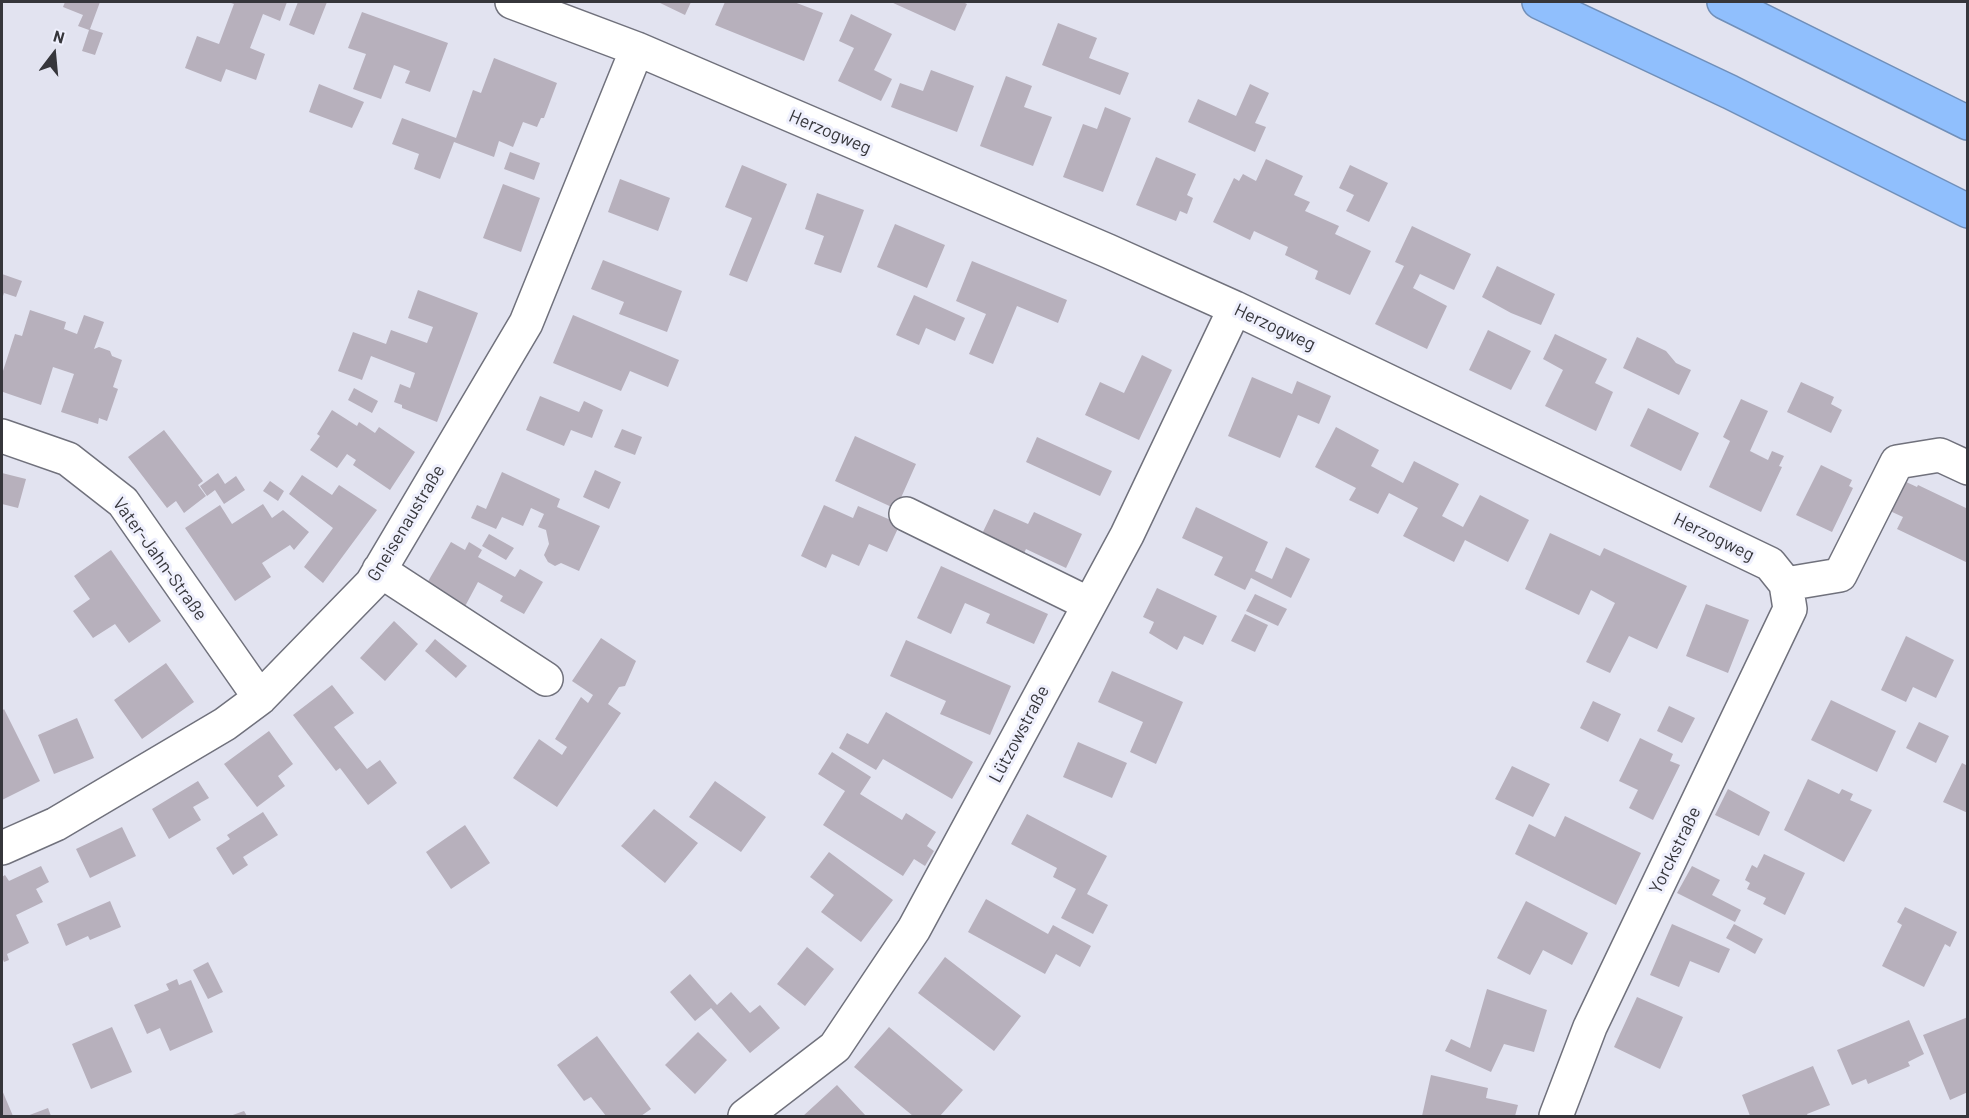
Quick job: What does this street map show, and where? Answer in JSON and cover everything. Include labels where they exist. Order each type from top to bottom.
[{"type":"highway","points":[[1539,2],[1730,92],[1968,211]]},
{"type":"highway","points":[[1724,2],[1968,123]]},
{"type":"street","name":"Herzogweg","points":[[512,2],[637,49],[1097,246],[1235,308],[1770,564],[1786,584]]},
{"type":"street","name":"Gneisenaustraße","points":[[2,848],[56,824],[225,724],[260,698],[372,583],[526,323],[637,49]]},
{"type":"street","name":"Lützowstraße","points":[[745,1116],[835,1047],[914,929],[1126,535],[1235,308]]},
{"type":"street","name":"Vater-Jahn-Straße","points":[[2,436],[68,459],[123,502],[260,698]]},
{"type":"street","points":[[1786,584],[1840,575],[1897,462],[1940,455],[1968,468]]},
{"type":"street","points":[[906,514],[1089,604]]},
{"type":"street","points":[[379,570],[546,680]]},
{"type":"street","name":"Yorckstraße","points":[[1556,1116],[1590,1027],[1790,609],[1786,584]]},
{"type":"building","points":[[65,2],[100,2],[90,29],[103,33],[95,55],[82,51],[89,30],[78,26],[83,15],[63,7]]},
{"type":"building","points":[[228,2],[287,2],[280,21],[263,14],[250,48],[265,54],[256,80],[226,69],[221,82],[185,68],[197,36],[219,44],[234,4]]},
{"type":"building","points":[[298,2],[327,2],[314,35],[289,25]]},
{"type":"building","points":[[658,2],[691,2],[685,15]]},
{"type":"building","points":[[725,2],[794,2],[823,13],[804,61],[715,25]]},
{"type":"building","points":[[891,2],[963,2],[967,4],[955,31]]},
{"type":"building","points":[[362,12],[448,43],[430,92],[405,83],[410,71],[394,65],[381,99],[353,89],[366,54],[348,48]]},
{"type":"building","points":[[851,14],[892,34],[874,70],[892,79],[881,101],[838,81],[854,48],[839,41]]},
{"type":"building","points":[[1058,23],[1097,38],[1089,58],[1129,73],[1120,95],[1042,65]]},
{"type":"building","points":[[494,58],[557,83],[544,118],[541,118],[537,127],[523,122],[513,147],[499,141],[494,157],[454,142],[440,179],[414,169],[419,154],[392,144],[402,118],[456,138],[473,90],[481,93]]},
{"type":"building","points":[[931,70],[974,86],[957,132],[891,107],[900,83],[923,91]]},
{"type":"building","points":[[1006,76],[1032,86],[1024,107],[1052,117],[1033,166],[980,146]]},
{"type":"building","points":[[319,84],[364,102],[352,128],[309,112]]},
{"type":"building","points":[[1250,84],[1269,93],[1255,123],[1266,127],[1255,152],[1188,122],[1198,99],[1236,116]]},
{"type":"building","points":[[1105,107],[1131,118],[1103,192],[1063,177],[1083,124],[1097,129]]},
{"type":"building","points":[[510,152],[540,163],[534,180],[504,169]]},
{"type":"building","points":[[1156,157],[1196,174],[1187,195],[1193,198],[1187,214],[1180,211],[1176,221],[1136,205]]},
{"type":"building","points":[[1266,159],[1303,176],[1294,195],[1310,202],[1305,211],[1339,226],[1335,234],[1371,251],[1350,295],[1315,279],[1318,271],[1285,255],[1288,247],[1254,231],[1250,240],[1213,222],[1234,178],[1239,181],[1243,174],[1256,181]]},
{"type":"building","points":[[742,165],[787,184],[747,282],[729,275],[752,218],[725,207]]},
{"type":"building","points":[[1350,165],[1388,183],[1369,222],[1346,211],[1354,195],[1339,188]]},
{"type":"building","points":[[620,179],[670,198],[658,231],[608,212]]},
{"type":"building","points":[[503,184],[540,198],[521,252],[483,238]]},
{"type":"building","points":[[817,193],[864,210],[841,273],[814,264],[824,236],[805,229]]},
{"type":"building","points":[[895,224],[945,245],[927,288],[877,267]]},
{"type":"building","points":[[1412,226],[1471,254],[1454,290],[1420,274],[1413,288],[1447,306],[1427,349],[1375,324],[1404,266],[1395,262]]},
{"type":"building","points":[[603,260],[682,291],[667,332],[619,314],[624,302],[591,289]]},
{"type":"building","points":[[972,261],[1067,300],[1058,323],[1017,306],[993,364],[969,354],[986,314],[956,301]]},
{"type":"building","points":[[1497,266],[1555,294],[1541,325],[1511,313],[1482,297]]},
{"type":"building","points":[[2,274],[22,281],[16,297],[4,293],[2,299]]},
{"type":"building","points":[[418,290],[478,313],[437,422],[402,408],[402,405],[394,402],[400,384],[410,388],[415,373],[371,356],[362,380],[338,371],[353,332],[386,344],[391,330],[427,343],[433,327],[408,318]]},
{"type":"building","points":[[914,295],[965,318],[955,341],[926,328],[919,345],[896,335]]},
{"type":"building","points":[[30,310],[66,322],[64,329],[77,334],[84,315],[104,322],[94,349],[99,347],[110,351],[112,356],[122,360],[113,387],[118,389],[107,421],[99,418],[98,424],[61,412],[74,374],[53,367],[41,405],[3,392],[2,374],[15,334],[22,336]]},
{"type":"building","points":[[573,315],[679,360],[668,387],[630,371],[621,391],[553,363]]},
{"type":"building","points":[[1488,330],[1531,351],[1511,390],[1469,370]]},
{"type":"building","points":[[1555,334],[1607,359],[1595,383],[1613,392],[1596,431],[1545,406],[1563,370],[1543,359]]},
{"type":"building","points":[[1637,337],[1666,351],[1676,363],[1691,370],[1679,395],[1623,368]]},
{"type":"building","points":[[1142,355],[1172,370],[1139,440],[1085,415],[1100,382],[1124,393]]},
{"type":"building","points":[[1252,377],[1292,394],[1297,381],[1331,396],[1319,424],[1298,415],[1280,458],[1228,436]]},
{"type":"building","points":[[1801,382],[1834,397],[1831,404],[1842,410],[1831,433],[1787,412]]},
{"type":"building","points":[[354,388],[378,401],[372,413],[348,400]]},
{"type":"building","points":[[540,396],[579,412],[584,401],[603,410],[592,438],[571,430],[564,446],[526,430]]},
{"type":"building","points":[[1741,399],[1768,411],[1750,451],[1768,460],[1772,451],[1784,456],[1779,466],[1782,467],[1761,512],[1709,487],[1730,441],[1723,437]]},
{"type":"building","points":[[1648,408],[1699,433],[1681,471],[1630,446]]},
{"type":"building","points":[[332,410],[357,426],[359,422],[375,433],[379,427],[415,452],[390,490],[353,465],[356,460],[347,454],[337,468],[310,450],[320,436],[317,434]]},
{"type":"building","points":[[1336,427],[1379,450],[1371,466],[1403,483],[1414,461],[1459,484],[1442,516],[1463,527],[1480,495],[1529,520],[1508,562],[1465,540],[1454,562],[1403,536],[1418,508],[1389,493],[1378,514],[1349,500],[1356,488],[1315,467]]},
{"type":"building","points":[[622,429],[642,437],[635,455],[614,447]]},
{"type":"building","points":[[164,430],[203,481],[198,485],[206,496],[184,513],[176,501],[167,508],[128,457]]},
{"type":"building","points":[[855,436],[916,464],[896,509],[835,481]]},
{"type":"building","points":[[1037,437],[1112,471],[1100,496],[1026,462]]},
{"type":"building","points":[[1821,465],[1852,480],[1849,486],[1853,488],[1832,532],[1796,515]]},
{"type":"building","points":[[595,470],[621,482],[609,509],[583,497]]},
{"type":"building","points":[[502,472],[560,499],[557,507],[600,526],[579,571],[561,563],[555,566],[548,562],[544,555],[549,544],[546,530],[538,527],[544,514],[531,508],[523,526],[502,517],[496,529],[471,518],[477,505],[486,509]]},
{"type":"building","points":[[2,473],[26,479],[18,508],[2,504]]},
{"type":"building","points":[[218,473],[225,484],[236,476],[245,490],[224,504],[215,490],[207,496],[200,486]]},
{"type":"building","points":[[302,475],[332,495],[339,485],[377,510],[323,583],[304,567],[333,528],[289,494]]},
{"type":"building","points":[[270,481],[284,491],[278,501],[263,491]]},
{"type":"building","points":[[1904,481],[1917,487],[1918,485],[1968,509],[1968,563],[1897,529],[1903,517],[1890,511]]},
{"type":"building","points":[[263,504],[272,518],[283,510],[309,532],[294,550],[290,545],[262,563],[271,577],[235,601],[185,528],[220,505],[232,524]]},
{"type":"building","points":[[824,505],[853,518],[858,506],[900,524],[887,552],[869,544],[859,566],[832,554],[826,568],[801,556]]},
{"type":"building","points":[[1196,507],[1268,542],[1255,571],[1272,579],[1286,547],[1310,559],[1291,598],[1251,578],[1245,590],[1214,575],[1223,557],[1182,538]]},
{"type":"building","points":[[994,509],[1028,524],[1034,512],[1082,534],[1066,568],[1026,549],[1022,558],[980,538]]},
{"type":"building","points":[[1550,533],[1600,556],[1604,548],[1687,586],[1657,649],[1629,636],[1610,673],[1586,662],[1615,603],[1591,590],[1579,615],[1525,589]]},
{"type":"building","points":[[489,534],[514,548],[506,560],[482,546]]},
{"type":"building","points":[[451,542],[465,550],[469,542],[482,550],[478,557],[515,577],[520,569],[543,582],[524,614],[500,601],[503,596],[478,582],[462,612],[423,590]]},
{"type":"building","points":[[111,550],[161,621],[129,643],[115,624],[93,638],[73,611],[90,599],[74,576]]},
{"type":"building","points":[[941,566],[1048,614],[1034,644],[986,623],[990,614],[965,603],[951,634],[917,618]]},
{"type":"building","points":[[1157,588],[1217,616],[1203,645],[1184,636],[1177,650],[1149,633],[1154,622],[1143,617]]},
{"type":"building","points":[[1255,594],[1287,609],[1278,626],[1246,611]]},
{"type":"building","points":[[1706,604],[1749,620],[1728,673],[1686,656]]},
{"type":"building","points":[[1245,614],[1268,625],[1255,652],[1231,641]]},
{"type":"building","points":[[394,621],[418,644],[385,681],[360,658]]},
{"type":"building","points":[[1906,636],[1954,660],[1936,698],[1913,687],[1906,702],[1881,690]]},
{"type":"building","points":[[601,638],[636,661],[625,686],[619,687],[608,704],[621,713],[557,807],[513,778],[539,739],[562,755],[567,747],[555,739],[581,697],[588,703],[593,695],[572,681]]},
{"type":"building","points":[[435,639],[467,666],[456,678],[425,651]]},
{"type":"building","points":[[906,640],[1011,686],[990,735],[940,714],[946,701],[890,676]]},
{"type":"building","points":[[166,663],[194,702],[142,739],[114,700]]},
{"type":"building","points":[[1112,671],[1183,702],[1156,764],[1130,752],[1143,722],[1098,702]]},
{"type":"building","points":[[332,685],[354,713],[334,727],[367,769],[380,760],[397,783],[368,805],[340,768],[336,771],[293,715]]},
{"type":"building","points":[[1831,700],[1896,731],[1877,772],[1811,740]]},
{"type":"building","points":[[1593,701],[1621,714],[1608,742],[1580,728]]},
{"type":"building","points":[[1669,706],[1695,718],[1682,743],[1657,731]]},
{"type":"building","points":[[4,709],[40,781],[2,800],[2,711]]},
{"type":"building","points":[[886,712],[973,762],[952,799],[883,759],[876,770],[839,748],[847,733],[868,744]]},
{"type":"building","points":[[77,718],[94,758],[54,774],[38,735]]},
{"type":"building","points":[[1919,722],[1949,736],[1936,763],[1906,748]]},
{"type":"building","points":[[269,731],[293,764],[278,776],[285,786],[257,807],[224,764]]},
{"type":"building","points":[[1640,738],[1673,754],[1670,761],[1680,765],[1653,820],[1629,808],[1638,790],[1619,781]]},
{"type":"building","points":[[1078,742],[1127,763],[1112,798],[1063,777]]},
{"type":"building","points":[[832,752],[871,777],[860,794],[902,820],[906,813],[936,832],[927,846],[934,851],[925,866],[914,859],[903,876],[823,825],[845,791],[818,774]]},
{"type":"building","points":[[1962,763],[1968,766],[1968,813],[1943,802]]},
{"type":"building","points":[[1512,766],[1550,784],[1533,817],[1495,799]]},
{"type":"building","points":[[1808,779],[1839,794],[1842,789],[1853,794],[1850,800],[1872,810],[1844,862],[1784,830]]},
{"type":"building","points":[[198,781],[209,798],[193,807],[201,820],[169,839],[152,809]]},
{"type":"building","points":[[715,781],[766,817],[741,852],[689,817]]},
{"type":"building","points":[[1728,789],[1770,812],[1759,836],[1715,815]]},
{"type":"building","points":[[654,809],[698,843],[665,883],[621,846]]},
{"type":"building","points":[[263,812],[278,835],[243,857],[248,865],[233,875],[216,848],[230,839],[227,835]]},
{"type":"building","points":[[1027,814],[1107,856],[1087,894],[1108,905],[1093,934],[1061,918],[1076,889],[1053,877],[1057,868],[1011,844]]},
{"type":"building","points":[[1565,816],[1641,853],[1616,905],[1515,854],[1529,824],[1555,837]]},
{"type":"building","points":[[465,825],[490,863],[451,889],[426,852]]},
{"type":"building","points":[[122,827],[136,856],[90,878],[76,849]]},
{"type":"building","points":[[829,852],[893,900],[861,942],[821,912],[834,895],[810,877]]},
{"type":"building","points":[[1764,854],[1805,873],[1785,915],[1763,904],[1766,898],[1747,889],[1750,883],[1745,880],[1752,865],[1757,868]]},
{"type":"building","points":[[41,866],[49,882],[36,889],[43,902],[16,915],[29,943],[7,954],[9,960],[4,962],[2,957],[2,877],[5,875],[9,881]]},
{"type":"building","points":[[1692,866],[1720,880],[1712,895],[1741,910],[1735,922],[1677,893]]},
{"type":"building","points":[[986,899],[1048,934],[1053,925],[1091,946],[1080,967],[1056,954],[1045,974],[968,932]]},
{"type":"building","points":[[110,901],[121,927],[90,940],[88,936],[66,946],[57,924]]},
{"type":"building","points":[[1526,901],[1588,933],[1572,965],[1543,950],[1530,975],[1497,958]]},
{"type":"building","points":[[1905,907],[1957,932],[1950,947],[1945,944],[1924,987],[1882,966],[1902,925],[1897,922]]},
{"type":"building","points":[[1672,924],[1730,949],[1719,973],[1690,961],[1679,987],[1650,975]]},
{"type":"building","points":[[1734,924],[1763,939],[1755,954],[1726,938]]},
{"type":"building","points":[[807,947],[834,969],[805,1006],[777,984]]},
{"type":"building","points":[[945,957],[1021,1016],[994,1051],[918,993]]},
{"type":"building","points":[[208,962],[223,992],[208,999],[193,970]]},
{"type":"building","points":[[690,974],[717,1005],[731,992],[750,1013],[760,1005],[780,1028],[750,1053],[711,1008],[695,1021],[670,992]]},
{"type":"building","points":[[177,979],[179,985],[191,980],[213,1032],[170,1051],[160,1028],[147,1034],[134,1005],[169,990],[166,984]]},
{"type":"building","points":[[1487,989],[1547,1010],[1534,1052],[1504,1044],[1491,1072],[1445,1051],[1451,1039],[1470,1048]]},
{"type":"building","points":[[1637,997],[1683,1017],[1660,1069],[1614,1047]]},
{"type":"building","points":[[1968,1017],[1968,1092],[1950,1100],[1923,1035]]},
{"type":"building","points":[[1909,1020],[1924,1054],[1908,1062],[1910,1066],[1868,1084],[1866,1079],[1852,1085],[1837,1050]]},
{"type":"building","points":[[112,1027],[132,1072],[91,1089],[72,1044]]},
{"type":"building","points":[[889,1027],[963,1090],[940,1116],[913,1116],[854,1067]]},
{"type":"building","points":[[698,1032],[727,1060],[695,1094],[665,1065]]},
{"type":"building","points":[[597,1036],[651,1109],[641,1116],[606,1116],[591,1097],[584,1101],[557,1065]]},
{"type":"building","points":[[1813,1066],[1830,1105],[1807,1114],[1808,1116],[1750,1116],[1742,1095]]},
{"type":"building","points":[[1431,1075],[1488,1088],[1486,1098],[1518,1105],[1515,1116],[1422,1116]]},
{"type":"building","points":[[837,1085],[866,1116],[803,1116]]},
{"type":"building","points":[[2,1090],[13,1116],[2,1116]]},
{"type":"building","points":[[48,1108],[51,1116],[27,1116]]},
{"type":"building","points":[[244,1111],[247,1116],[230,1116]]}]
